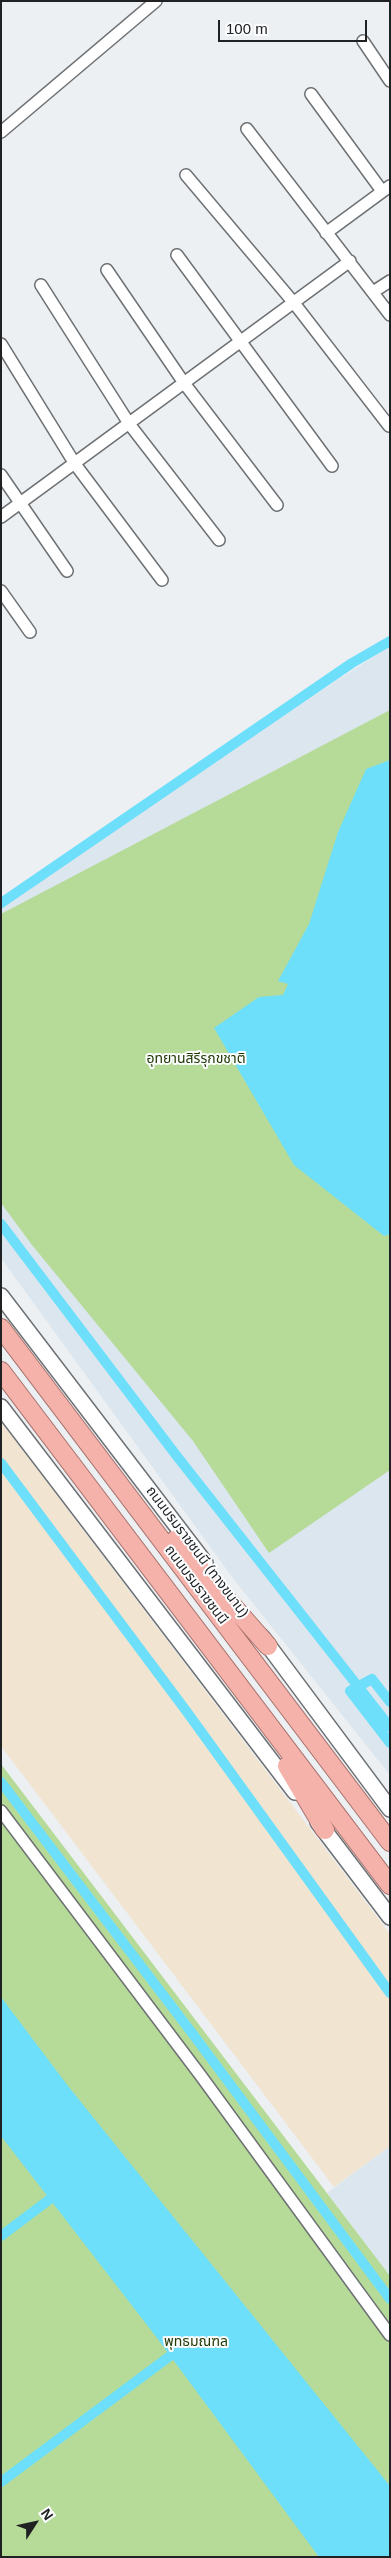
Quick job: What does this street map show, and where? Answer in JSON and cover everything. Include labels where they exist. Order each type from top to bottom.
[{"type":"highway","name":"ถนนบรมราชชนนี","points":[[1,1328],[390,1842]]},
{"type":"highway","name":"ถนนบรมราชชนนี","points":[[1,1371],[390,1885]]},
{"type":"highway","points":[[85,1439],[268,1646]]},
{"type":"highway","points":[[216,1655],[283,1758],[325,1830]]},
{"type":"main road","name":"ถนนบรมราชชนนี (ทางขนาน)","points":[[1,1296],[390,1809]]},
{"type":"main road","points":[[1,1407],[390,1917]]},
{"type":"street","points":[[1,132],[156,1]]},
{"type":"street","points":[[363,41],[390,81]]},
{"type":"street","points":[[311,94],[386,189],[326,233]]},
{"type":"street","points":[[247,129],[390,315]]},
{"type":"street","points":[[186,175],[294,303],[388,426]]},
{"type":"street","points":[[177,255],[332,466]]},
{"type":"street","points":[[1,518],[130,425],[350,261]]},
{"type":"street","points":[[107,270],[184,383],[277,505]]},
{"type":"street","points":[[373,292],[390,281]]},
{"type":"street","points":[[41,285],[130,425],[218,540]]},
{"type":"street","points":[[1,344],[75,464],[162,580]]},
{"type":"street","points":[[1,475],[67,571]]},
{"type":"street","points":[[1,590],[30,632]]},
{"type":"street","points":[[1,1811],[201,2076],[390,2335]]},
{"type":"shaded area","name":"อุทยานสิรีรุกขชาติ","points":[[390,646],[390,1775],[232,1577],[1,1258],[1,900]]},
{"type":"shaded area","points":[[1,1422],[390,1934],[390,2146],[334,2187],[1,1746]]},
{"type":"shaded area","points":[[390,2146],[390,2276],[327,2193]]},
{"type":"green space","name":"อุทยานสิรีรุกขชาติ","points":[[390,710],[390,1470],[269,1553],[193,1441],[32,1245],[1,1203],[1,914]]},
{"type":"green space","name":"พุทธมณฑล","points":[[1,1764],[390,2276],[390,2557],[1,2557]]},
{"type":"water","points":[[390,760],[390,1234],[384,1236],[294,1165],[214,1028],[259,997],[283,995],[288,984],[278,981],[309,924],[338,832],[366,769]]},
{"type":"water","points":[[1,1997],[68,2086],[390,2486],[390,2557],[319,2557],[157,2338],[1,2136]]},
{"type":"waterway","points":[[1,903],[352,663],[390,641]]},
{"type":"waterway","points":[[1,1224],[176,1455],[390,1727]]},
{"type":"waterway","points":[[1,1463],[187,1712],[390,1993]]},
{"type":"waterway","points":[[390,1702],[372,1679],[350,1691],[390,1743]]},
{"type":"waterway","points":[[1,1782],[195,2037],[390,2299]]},
{"type":"waterway","points":[[1,2236],[50,2199]]},
{"type":"waterway","points":[[1,2482],[170,2356]]}]
